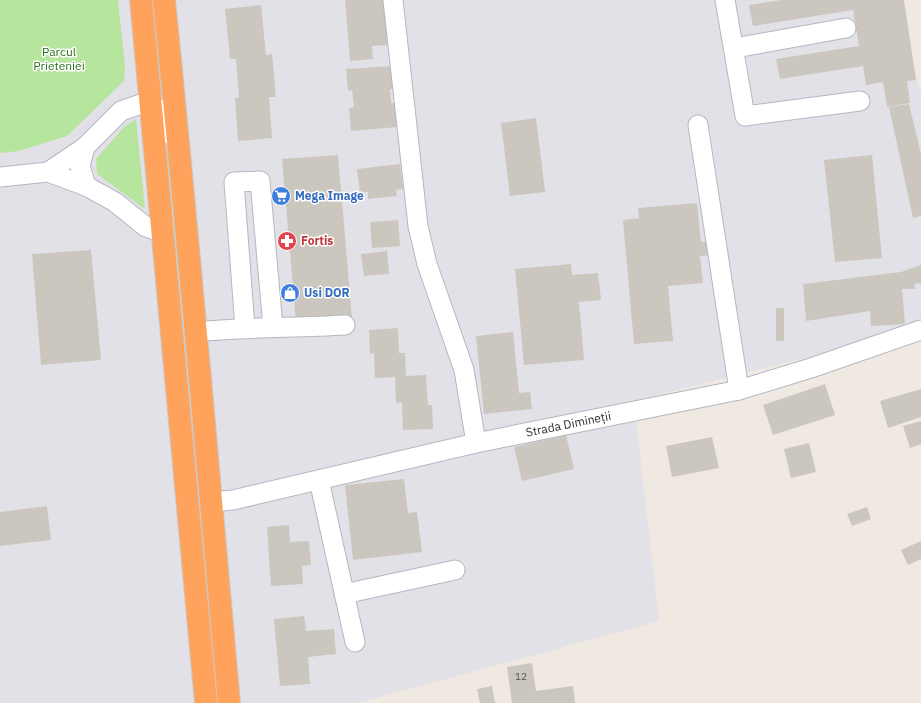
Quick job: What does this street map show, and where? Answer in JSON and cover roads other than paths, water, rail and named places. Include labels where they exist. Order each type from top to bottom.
[{"type":"highway","points":[[141,0],[164,233],[206,703]]},
{"type":"highway","points":[[164,0],[185,205],[195,332],[229,703]]},
{"type":"street","points":[[393,0],[418,226],[427,264],[464,370],[476,443]]},
{"type":"street","points":[[725,0],[745,116],[860,101]]},
{"type":"street","points":[[734,48],[846,28]]},
{"type":"street","points":[[48,172],[84,148],[121,111],[141,104],[152,106],[166,111],[172,167],[185,205]]},
{"type":"street","points":[[698,125],[739,390]]},
{"type":"street","points":[[84,148],[80,166],[86,186]]},
{"type":"street","points":[[0,177],[48,172],[86,186],[115,202],[146,227],[164,233]]},
{"type":"street","points":[[244,328],[234,182],[260,181],[273,326]]},
{"type":"street","points":[[195,332],[273,326],[284,328],[345,325]]},
{"type":"street","name":"Strada Dimineții","points":[[211,502],[233,500],[476,443],[739,390],[811,368],[921,330]]},
{"type":"street","points":[[319,480],[355,642]]},
{"type":"street","points":[[344,594],[455,570]]},
{"type":"place","name":"Mega Image","points":[[281,196]]},
{"type":"place","name":"Fortis","points":[[287,241]]},
{"type":"place","name":"Usi DOR","points":[[290,293]]},
{"type":"park label","name":"Parcul Prieteniei","points":[[59,59]]}]
